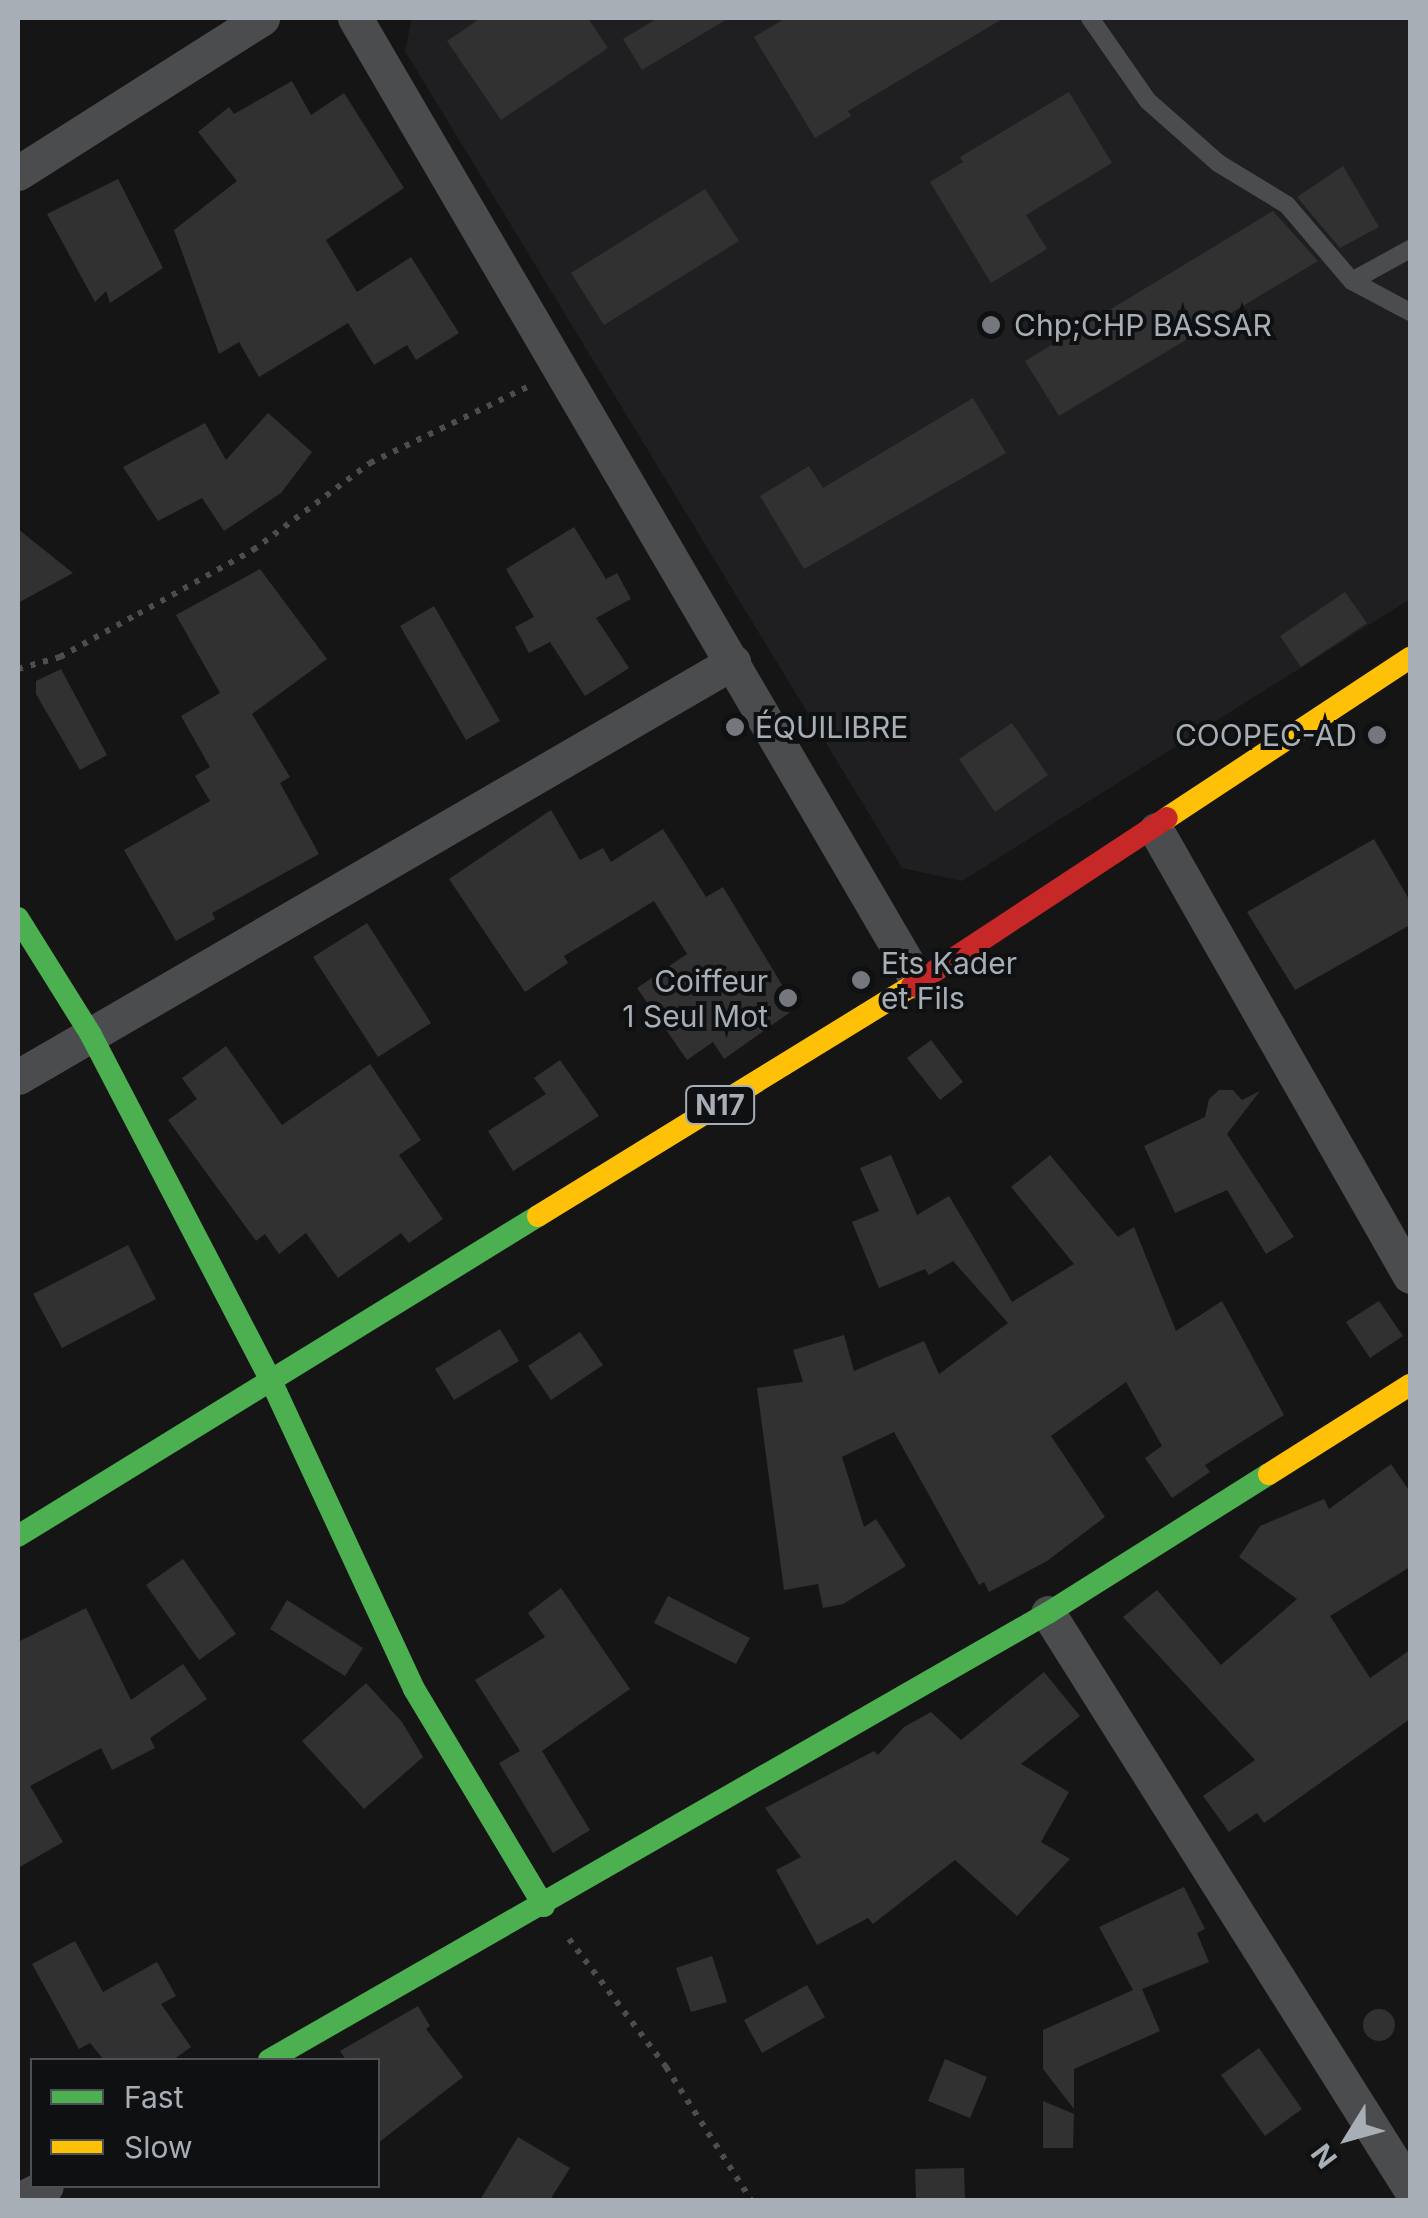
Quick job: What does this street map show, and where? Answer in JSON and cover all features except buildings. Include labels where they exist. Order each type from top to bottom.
[{"type":"street","points":[[18,173],[262,18]]},
{"type":"street","points":[[355,18],[918,982]]},
{"type":"street","name":"N17","points":[[18,1536],[918,982],[1156,830],[1410,658]]},
{"type":"street","points":[[18,1077],[733,662]]},
{"type":"street","points":[[1156,830],[1410,1276]]},
{"type":"street","points":[[18,918],[92,1035],[272,1383],[414,1688],[544,1906]]},
{"type":"street","points":[[272,2058],[544,1906],[1048,1613],[1410,1385]]},
{"type":"street","points":[[1048,1613],[1410,2188]]},
{"type":"street","points":[[19,2200],[42,2188]]},
{"type":"lane","points":[[1090,18],[1148,102],[1218,163],[1287,205],[1352,281],[1410,312]]},
{"type":"lane","points":[[1352,281],[1410,249]]},
{"type":"path","points":[[18,669],[60,657],[254,550],[370,463],[561,370]]},
{"type":"path","points":[[544,1906],[666,2067],[750,2200]]},
{"type":"shaded area","name":"Chp;CHP BASSAR","points":[[412,18],[1410,18],[1410,599],[962,881],[902,868],[405,51]]},
{"type":"traffic: fast","points":[[18,918],[91,1035],[272,1383],[414,1689],[544,1906]]},
{"type":"traffic: fast","points":[[18,1536],[538,1216]]},
{"type":"traffic: fast","points":[[272,2058],[1048,1613],[1269,1474]]},
{"type":"traffic: slow","points":[[1167,818],[1410,658]]},
{"type":"traffic: slow","points":[[538,1216],[912,986]]},
{"type":"traffic: slow","points":[[1269,1474],[1410,1385]]},
{"type":"traffic: jam","points":[[912,986],[1167,818]]},
{"type":"place","name":"Chp;CHP BASSAR","points":[[991,325]]},
{"type":"place","name":"ÉQUILIBRE","points":[[735,727]]},
{"type":"place","name":"COOPEC-AD","points":[[1377,735]]},
{"type":"place","name":"Ets Kader et Fils","points":[[861,980]]},
{"type":"place","name":"Coiffeur 1 Seul Mot","points":[[788,998]]}]
